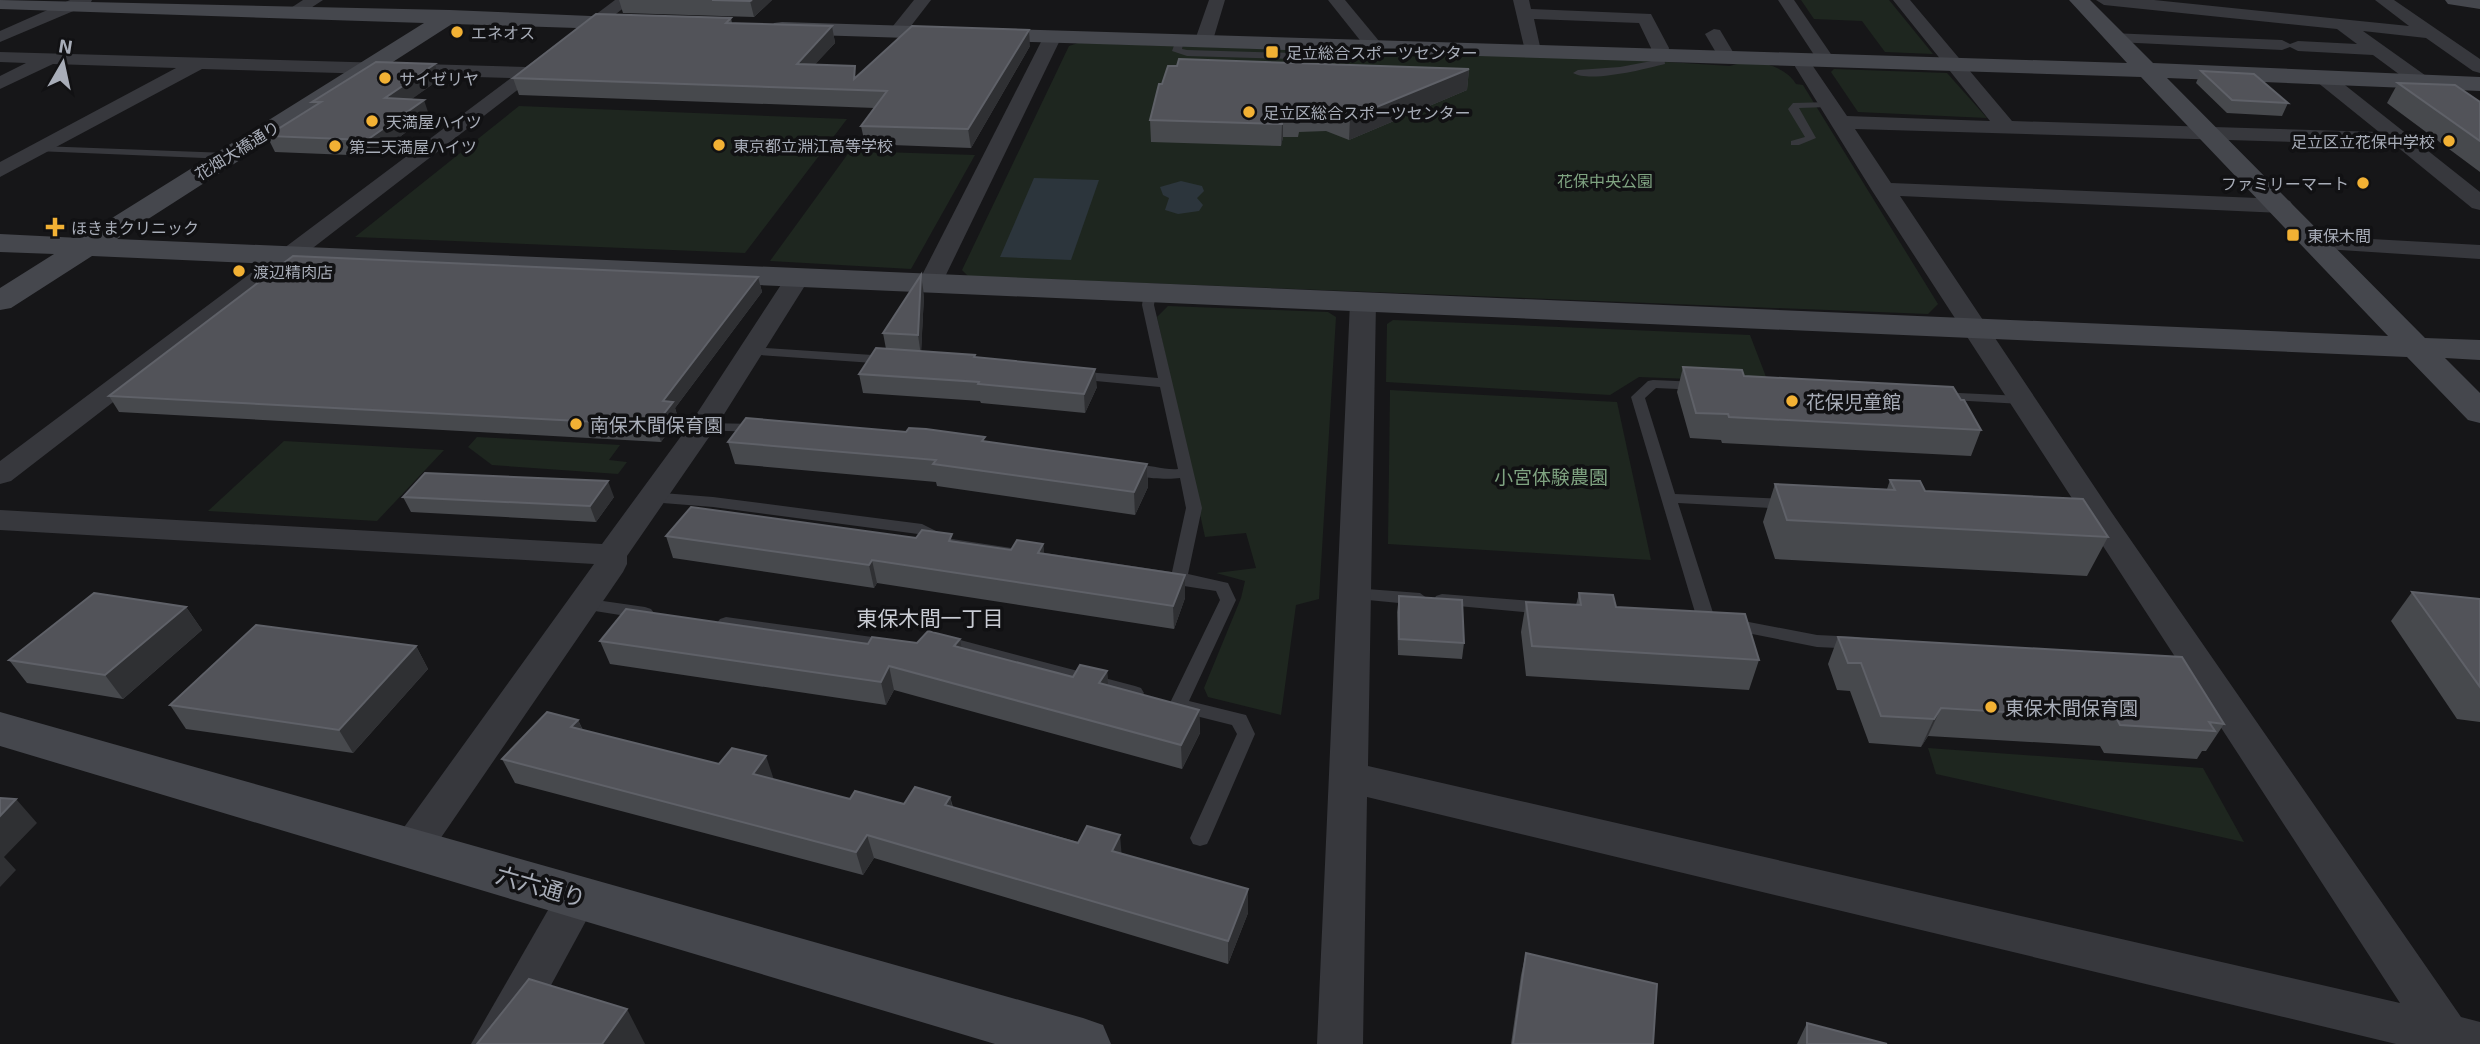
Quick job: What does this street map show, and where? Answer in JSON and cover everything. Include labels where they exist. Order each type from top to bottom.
[{"type":"street","points":[[291,13],[316,0]]},
{"type":"street","name":"花畑大橋通り","points":[[0,301],[475,0]]},
{"type":"street","points":[[0,475],[626,0]]},
{"type":"street","points":[[898,32],[923,0]]},
{"type":"street","points":[[1204,40],[1217,0]]},
{"type":"street","points":[[1336,0],[1373,46]]},
{"type":"street","points":[[1786,0],[1833,113],[2022,400],[2090,520],[2184,662],[2464,1039]]},
{"type":"street","points":[[1901,0],[2006,127]]},
{"type":"street","points":[[2080,0],[2480,413]]},
{"type":"street","points":[[2104,0],[2431,33]]},
{"type":"street","points":[[2383,0],[2480,67]]},
{"type":"street","points":[[2455,0],[2480,3]]},
{"type":"street","points":[[0,3],[77,3],[291,13],[665,24]]},
{"type":"street","points":[[0,37],[77,3]]},
{"type":"street","points":[[1532,51],[1523,7],[1646,18],[1660,48],[1659,55]]},
{"type":"street","points":[[2342,24],[2422,82]]},
{"type":"street","points":[[761,27],[2149,70],[2480,84]]},
{"type":"street","points":[[1714,34],[1727,57]]},
{"type":"street","points":[[930,283],[1053,36]]},
{"type":"street","points":[[2116,37],[2378,50]]},
{"type":"street","points":[[0,57],[531,73]]},
{"type":"street","points":[[0,83],[51,59]]},
{"type":"street","points":[[0,171],[199,63]]},
{"type":"street","points":[[2324,78],[2480,203]]},
{"type":"street","points":[[1833,113],[2006,127],[2399,139]]},
{"type":"street","points":[[1882,190],[2282,206]]},
{"type":"street","points":[[0,243],[2480,350]]},
{"type":"street","points":[[2317,243],[2480,252]]},
{"type":"street","points":[[411,849],[611,564],[611,555],[702,427],[799,276]]},
{"type":"street","points":[[1340,1044],[1363,302]]},
{"type":"street","points":[[0,520],[611,555]]},
{"type":"street","name":"六六通り","points":[[0,730],[1083,1044]]},
{"type":"street","points":[[1349,779],[1386,784],[2464,1039]]},
{"type":"street","points":[[494,1044],[578,897]]},
{"type":"lane","points":[[1180,40],[1177,51],[1187,53],[1293,56],[1303,53],[1305,43]]},
{"type":"lane","points":[[1578,73],[1604,73],[1647,66],[1662,62],[1659,55]]},
{"type":"lane","points":[[1796,143],[1811,138],[1793,108],[1796,105],[1833,113]]},
{"type":"lane","points":[[40,149],[229,156]]},
{"type":"lane","points":[[1150,292],[1147,305],[1194,508],[1179,578]]},
{"type":"lane","points":[[751,351],[904,361]]},
{"type":"lane","points":[[1055,373],[1150,383],[1165,382]]},
{"type":"lane","points":[[1708,387],[1653,384],[1638,397],[1669,498],[1699,619],[1817,641],[1872,644]]},
{"type":"lane","points":[[1926,396],[2022,400]]},
{"type":"lane","points":[[702,427],[776,429]]},
{"type":"lane","points":[[1116,468],[1168,475],[1186,473]]},
{"type":"lane","points":[[650,497],[713,502],[922,529],[948,544],[1179,578],[1222,587],[1228,600],[1166,701]]},
{"type":"lane","points":[[1669,498],[1807,505]]},
{"type":"lane","points":[[1353,594],[1566,609]]},
{"type":"lane","points":[[582,604],[665,615]]},
{"type":"lane","points":[[706,621],[898,646]]},
{"type":"lane","points":[[924,646],[949,642],[1239,720],[1246,734],[1200,838]]},
{"type":"green space","points":[[1801,0],[1889,0],[1933,54],[1885,52],[1862,21],[1814,19]]},
{"type":"green space","name":"花保中央公園","points":[[1078,43],[1636,60],[1730,66],[1767,64],[1784,72],[1796,84],[1803,85],[1938,304],[1928,314],[968,276],[962,270],[1069,46]]},
{"type":"green space","points":[[1834,69],[1947,73],[1987,118],[1858,112],[1831,72]]},
{"type":"green space","points":[[519,106],[847,119],[745,253],[355,237]]},
{"type":"green space","points":[[850,151],[975,155],[911,269],[770,261]]},
{"type":"green space","points":[[1168,306],[1328,312],[1336,317],[1319,599],[1296,605],[1281,715],[1208,697],[1204,688],[1241,598],[1245,581],[1216,573],[1256,568],[1246,533],[1205,537],[1157,317]]},
{"type":"green space","points":[[1393,320],[1750,335],[1768,382],[1639,377],[1610,395],[1386,382],[1387,324]]},
{"type":"green space","name":"小宮体験農園","points":[[1390,390],[1617,402],[1651,560],[1388,544]]},
{"type":"green space","points":[[477,437],[620,445],[609,460],[627,462],[618,474],[492,465],[468,447]]},
{"type":"green space","points":[[284,441],[444,450],[377,521],[208,511]]},
{"type":"green space","points":[[1928,748],[2203,768],[2244,842],[1936,774]]},
{"type":"shaded area","points":[[1034,178],[1099,180],[1071,260],[1000,257]]},
{"type":"shaded area","points":[[1181,181],[1202,186],[1204,191],[1197,198],[1203,205],[1199,211],[1178,214],[1165,210],[1169,198],[1163,195],[1160,187]]},
{"type":"building","points":[[596,14],[731,18],[726,23],[832,26],[797,64],[855,66],[854,79],[912,26],[1029,30],[968,129],[861,126],[887,91],[513,78]]},
{"type":"building","points":[[1179,59],[1469,69],[1350,118],[1327,109],[1300,109],[1299,115],[1283,115],[1282,124],[1150,120],[1159,84],[1162,84],[1168,66],[1177,66]]},
{"type":"building","points":[[376,62],[435,64],[385,98],[424,100],[367,140],[267,136],[321,102],[312,102]]},
{"type":"building","points":[[2201,71],[2254,74],[2288,103],[2232,100]]},
{"type":"building","points":[[2398,83],[2455,85],[2480,102],[2480,141]]},
{"type":"building","points":[[293,256],[758,277],[663,401],[673,402],[655,425],[109,396]]},
{"type":"building","points":[[921,275],[918,335],[883,333]]},
{"type":"building","points":[[876,348],[975,355],[974,357],[1095,369],[1084,394],[978,384],[979,382],[859,374]]},
{"type":"building","points":[[1683,367],[1742,370],[1744,376],[1953,387],[1961,400],[1964,400],[1981,430],[1696,413]]},
{"type":"building","points":[[746,418],[906,432],[909,428],[926,429],[985,437],[982,441],[1147,464],[1134,492],[933,464],[936,460],[728,442]]},
{"type":"building","points":[[425,473],[608,481],[590,506],[403,497]]},
{"type":"building","points":[[1890,480],[1920,481],[1925,491],[2083,499],[2108,537],[1787,520],[1775,484],[1895,490]]},
{"type":"building","points":[[691,507],[916,538],[922,530],[952,534],[949,541],[1011,550],[1017,540],[1043,544],[1038,553],[1185,575],[1173,606],[872,560],[869,565],[666,536]]},
{"type":"building","points":[[2412,592],[2480,599],[2480,687]]},
{"type":"building","points":[[94,593],[186,607],[105,675],[9,660]]},
{"type":"building","points":[[1579,593],[1613,595],[1616,607],[1745,614],[1759,660],[1532,646],[1526,602],[1581,605]]},
{"type":"building","points":[[1399,596],[1462,600],[1464,643],[1399,639]]},
{"type":"building","points":[[626,609],[868,644],[872,637],[917,643],[928,631],[960,639],[954,646],[1073,677],[1080,665],[1107,671],[1099,683],[1199,710],[1181,745],[889,666],[881,682],[600,641]]},
{"type":"building","points":[[256,625],[416,646],[339,730],[170,705]]},
{"type":"building","points":[[1838,637],[2182,657],[2224,724],[2209,722],[2215,731],[2120,725],[2117,719],[1941,708],[1934,719],[1881,716],[1861,663],[1848,663]]},
{"type":"building","points":[[547,712],[578,720],[571,727],[719,764],[732,748],[766,756],[753,774],[850,799],[855,791],[904,804],[915,787],[950,797],[945,805],[1078,843],[1087,826],[1120,835],[1112,851],[1248,889],[1228,941],[867,835],[856,852],[502,759]]},
{"type":"building","points":[[0,798],[16,799],[0,816]]},
{"type":"building","points":[[1526,953],[1657,984],[1653,1044],[1513,1044]]},
{"type":"building","points":[[529,979],[627,1009],[602,1044],[477,1044]]},
{"type":"building","points":[[1807,1023],[1887,1044],[1807,1044]]},
{"type":"place","name":"エネオス","points":[[457,32]]},
{"type":"place","name":"足立総合スポーツセンター","points":[[1272,52]]},
{"type":"place","name":"サイゼリヤ","points":[[385,78]]},
{"type":"place","name":"足立区総合スポーツセンター","points":[[1249,112]]},
{"type":"place","name":"天満屋ハイツ","points":[[372,121]]},
{"type":"place","name":"足立区立花保中学校","points":[[2449,141]]},
{"type":"place","name":"東京都立淵江高等学校","points":[[719,145]]},
{"type":"place","name":"第二天満屋ハイツ","points":[[335,146]]},
{"type":"place","name":"ファミリーマート","points":[[2363,183]]},
{"type":"place","name":"ほきまクリニック","points":[[55,227]]},
{"type":"place","name":"東保木間","points":[[2293,235]]},
{"type":"place","name":"渡辺精肉店","points":[[239,271]]},
{"type":"place","name":"花保児童館","points":[[1792,401]]},
{"type":"place","name":"南保木間保育園","points":[[576,424]]},
{"type":"place","name":"東保木間保育園","points":[[1991,707]]},
{"type":"district","name":"東保木間一丁目","points":[[930,617]]}]
